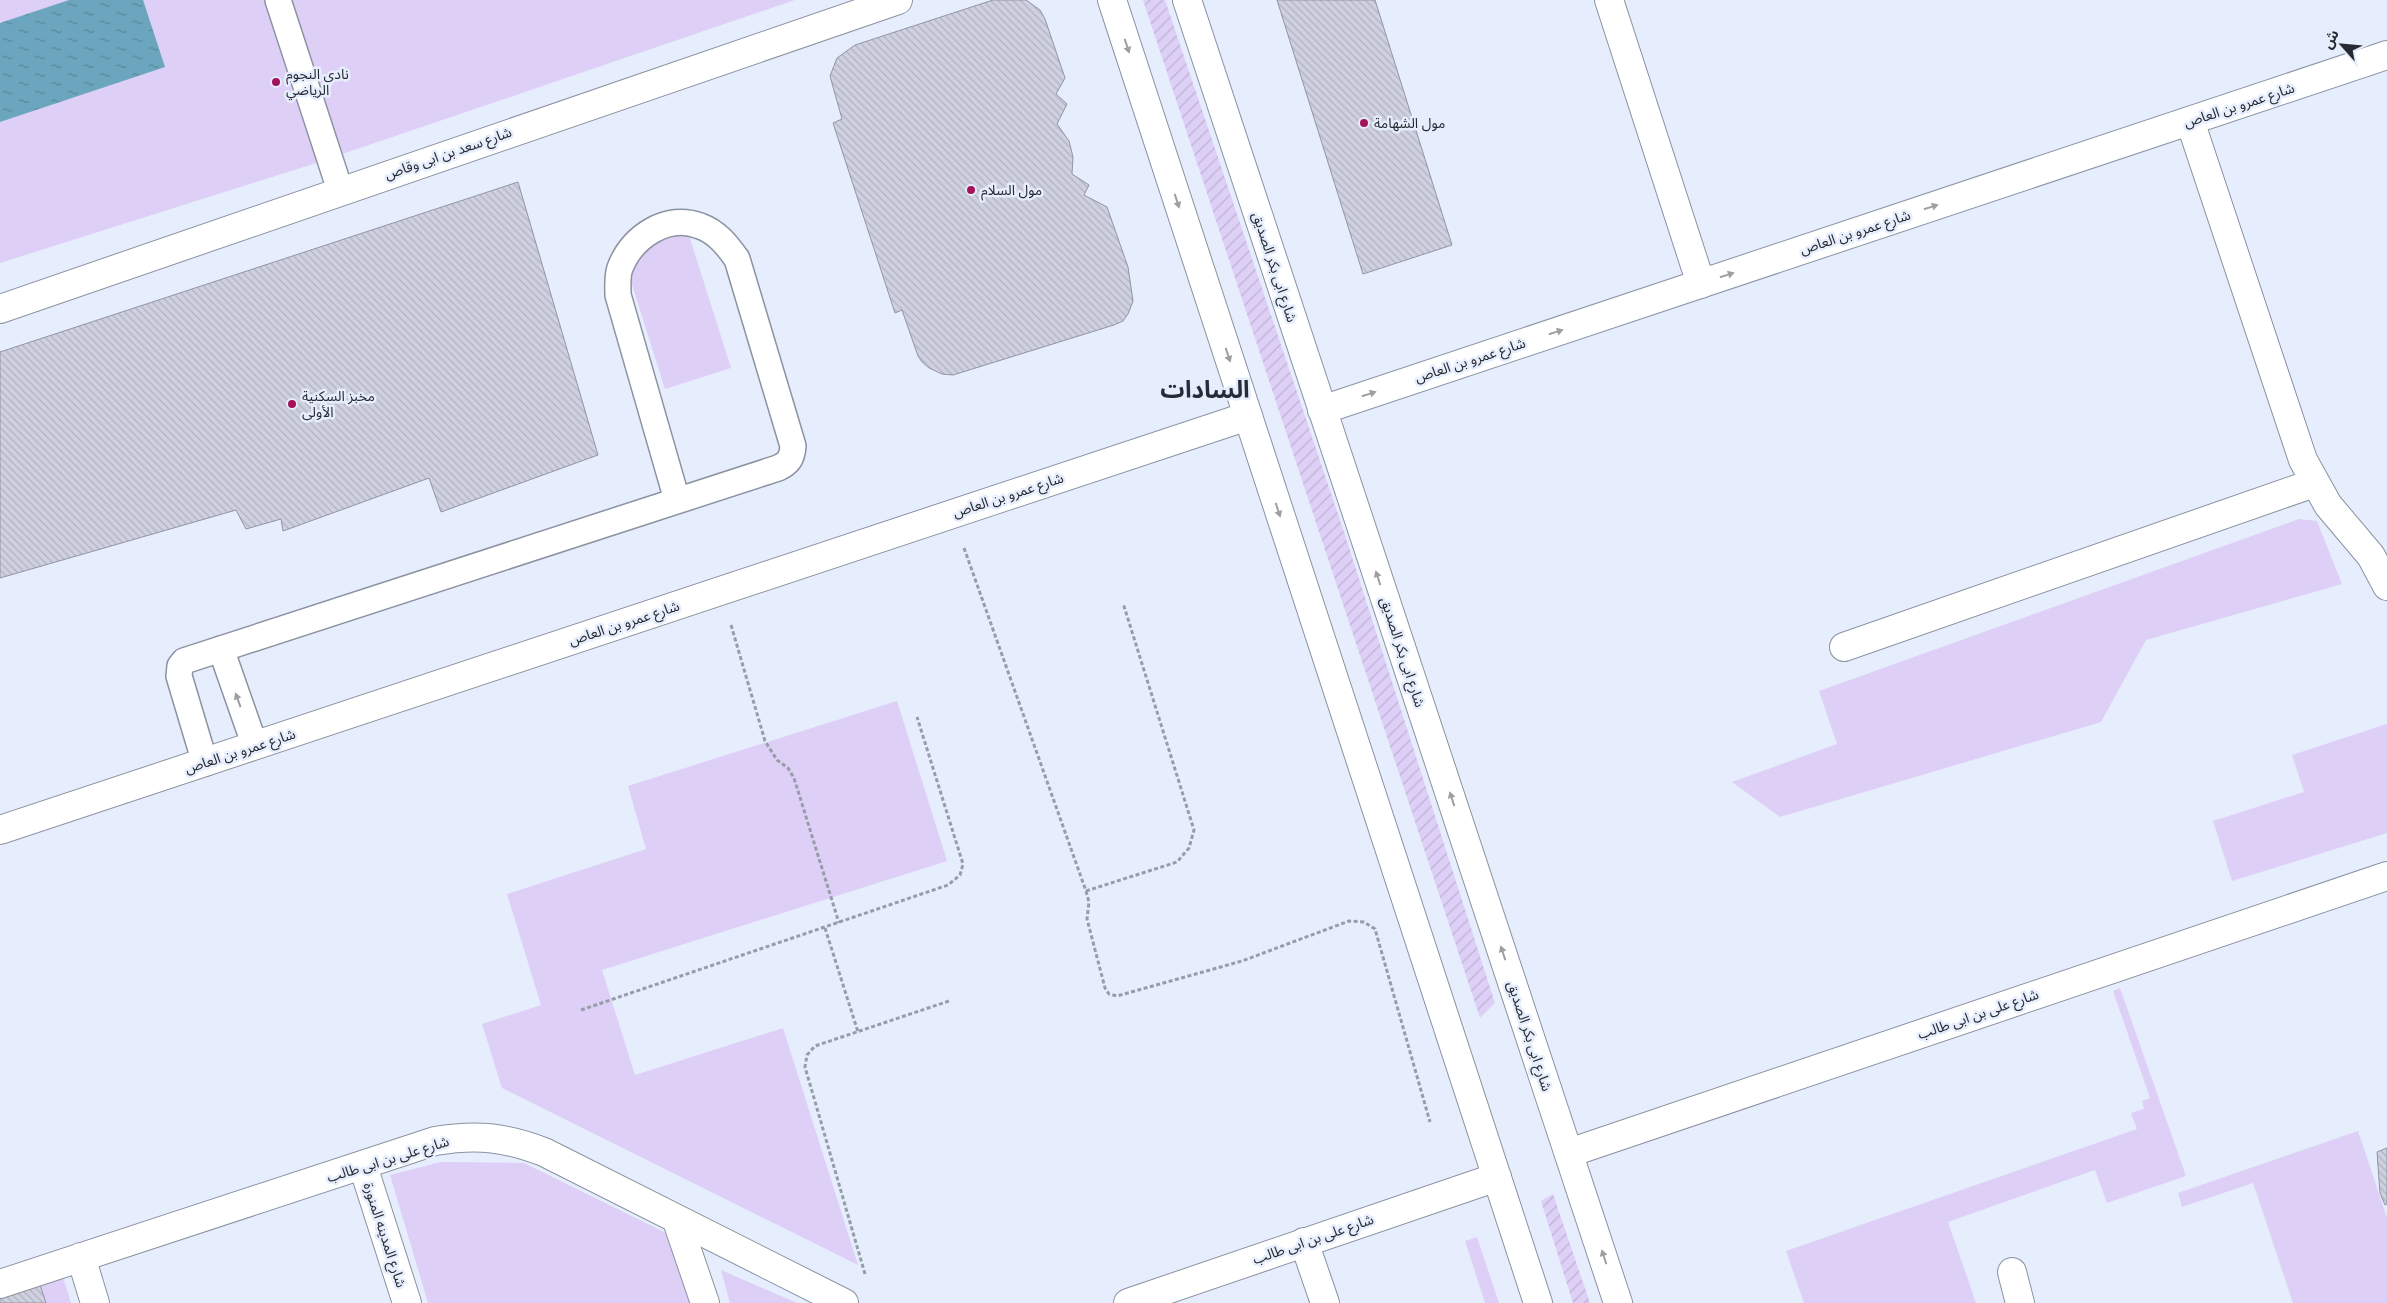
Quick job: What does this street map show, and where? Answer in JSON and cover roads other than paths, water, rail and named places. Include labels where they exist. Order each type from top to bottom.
[{"type":"street","name":"شارع سعد بن ابى وقاص","points":[[0,309],[340,190],[898,0]]},
{"type":"street","points":[[1112,0],[1538,1303]]},
{"type":"street","name":"شارع ابى بكر الصديق","points":[[1187,0],[1618,1303]]},
{"type":"street","points":[[1609,0],[1701,284]]},
{"type":"street","name":"شارع عمرو بن العاص","points":[[1322,410],[2387,55]]},
{"type":"street","points":[[2190,121],[2302,460],[2314,483],[2342,523],[2371,556],[2387,586]]},
{"type":"street","name":"شارع عمرو بن العاص","points":[[0,830],[1248,416]]},
{"type":"street","points":[[1844,647],[2314,483]]},
{"type":"street","name":"شارع على بن ابى طالب","points":[[1569,1153],[2387,876]]},
{"type":"street","name":"شارع على بن ابى طالب","points":[[0,1284],[435,1141],[466,1136],[497,1138],[521,1143],[544,1152],[677,1221],[844,1303]]},
{"type":"street","name":"شارع المدينه المنورة","points":[[363,1166],[407,1303]]},
{"type":"street","name":"شارع على بن ابى طالب","points":[[1128,1303],[1497,1177]]},
{"type":"street","points":[[677,1221],[705,1303]]},
{"type":"street","points":[[1304,1242],[1325,1303]]},
{"type":"street","points":[[80,1257],[95,1303]]},
{"type":"street","points":[[2012,1272],[2020,1303]]},
{"type":"lane","points":[[278,0],[340,190]]},
{"type":"lane","points":[[205,762],[178,676],[180,666],[184,661],[778,468],[786,464],[792,456],[793,446],[737,259],[722,238],[700,225],[674,223],[650,230],[631,247],[619,269],[618,295],[677,500]]},
{"type":"lane","points":[[221,649],[255,746]]},
{"type":"water","points":[[69,0],[143,0],[165,67],[0,122],[0,23]]},
{"type":"place","name":"نادي النجوم الرياضي","points":[[276,82]]},
{"type":"place","name":"مول الشهامة","points":[[1364,123]]},
{"type":"place","name":"مول السلام","points":[[971,190]]},
{"type":"place","name":"مخبز السكنية الأولى","points":[[292,404]]},
{"type":"district","name":"السادات","points":[[1205,390]]}]
